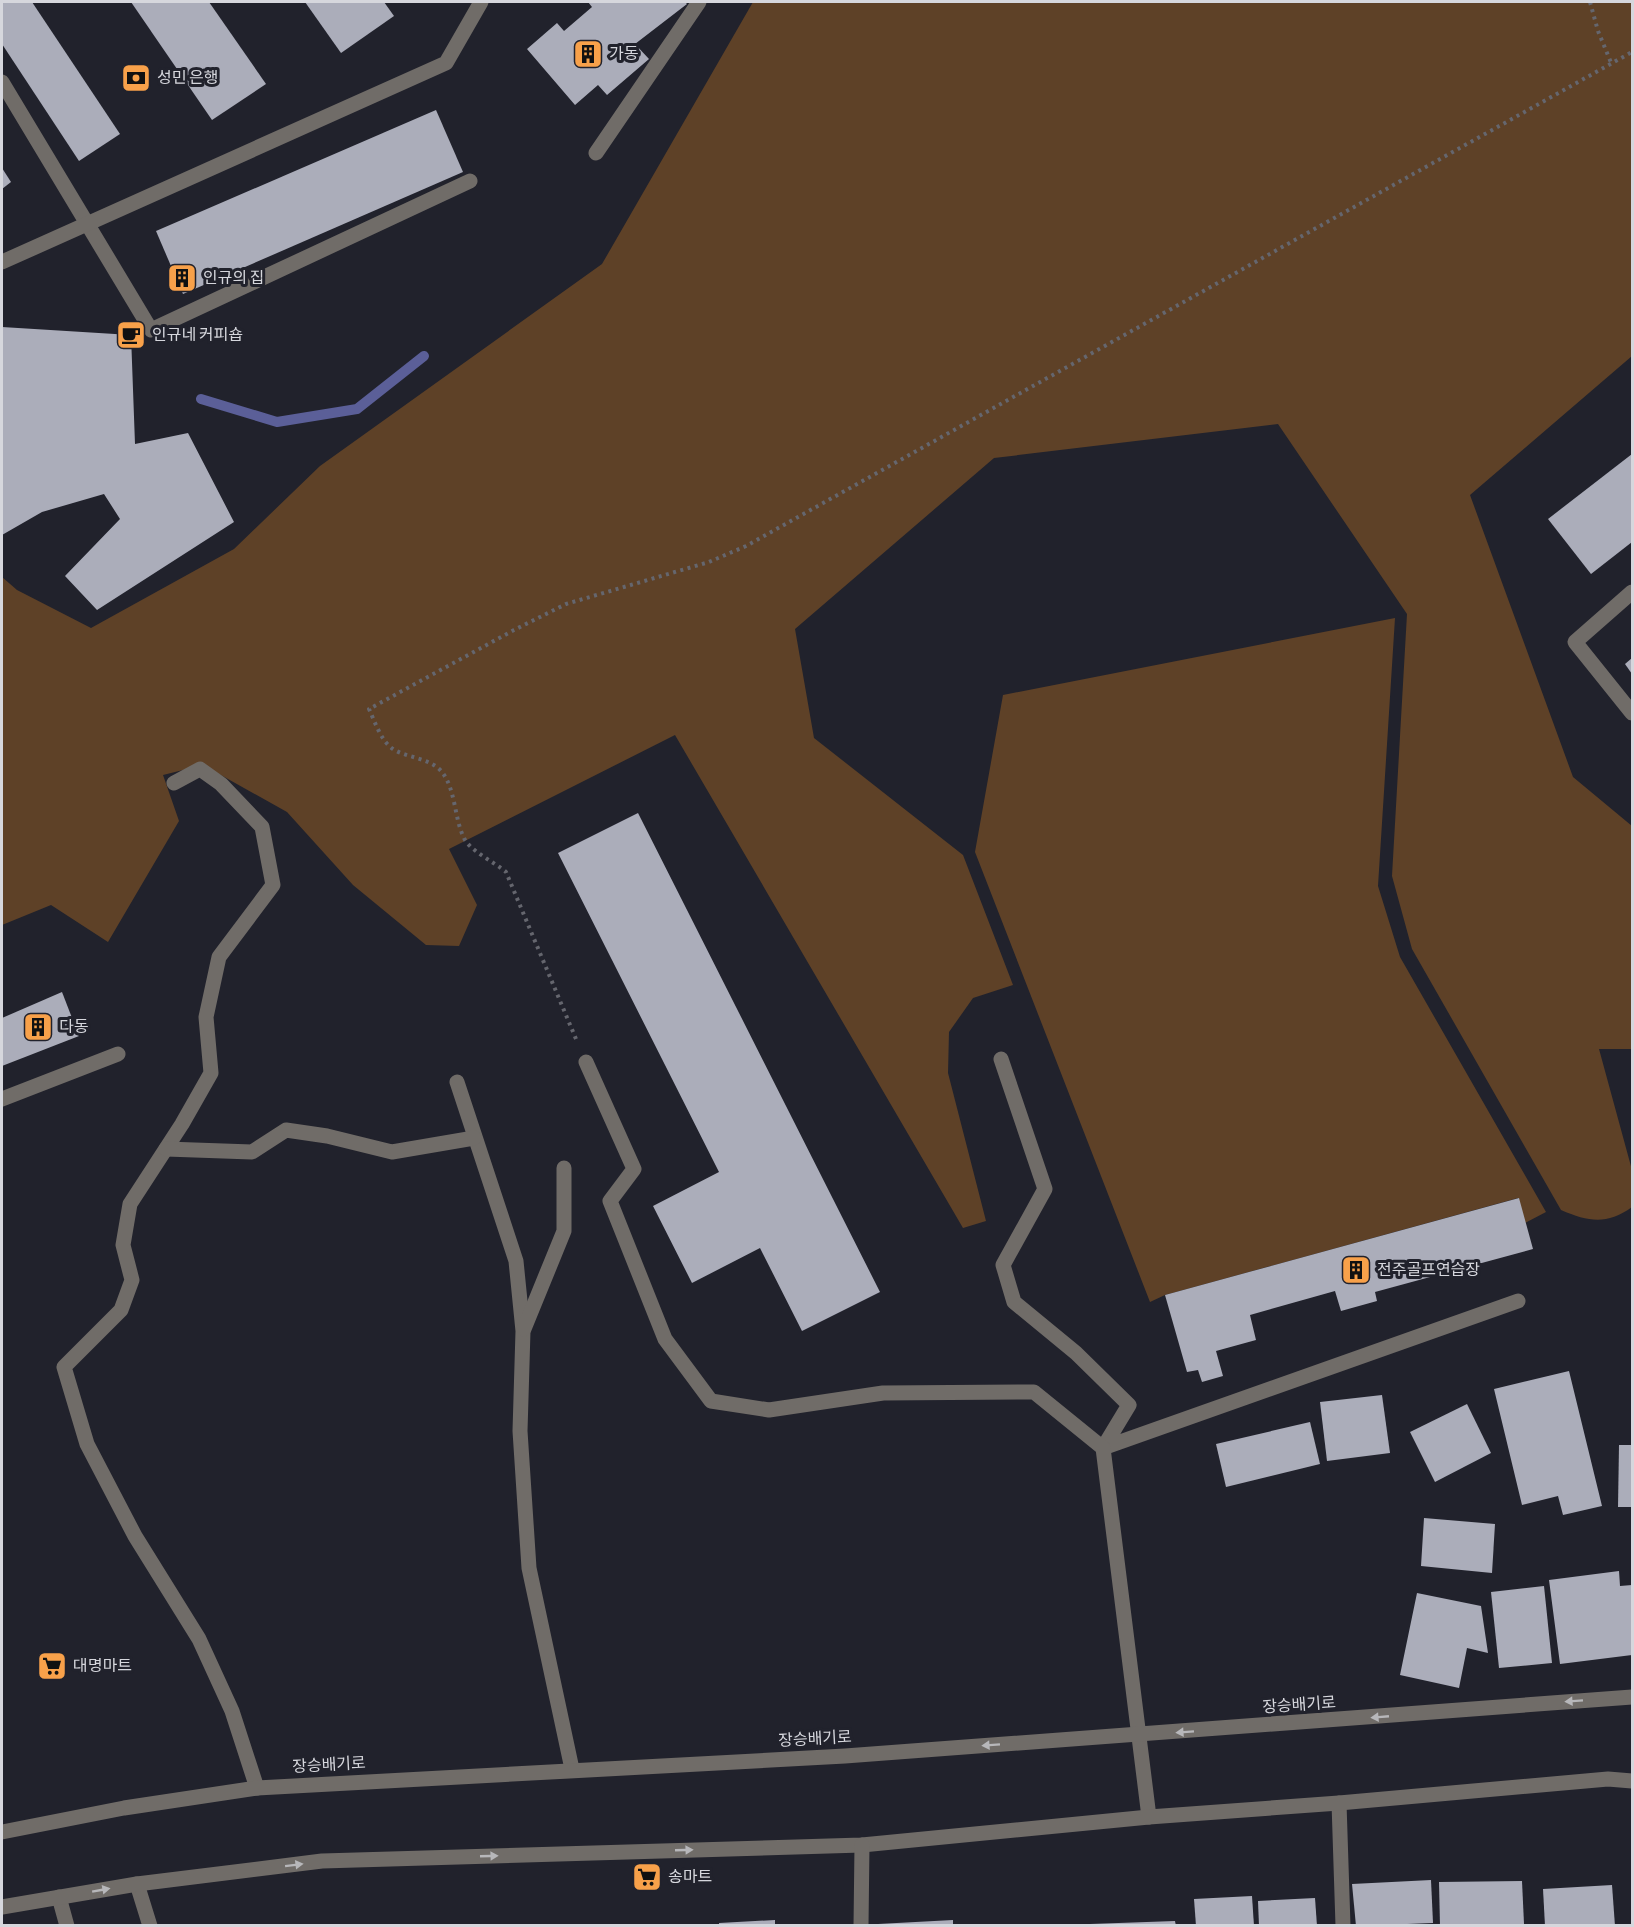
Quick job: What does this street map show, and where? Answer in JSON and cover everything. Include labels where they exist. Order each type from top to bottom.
[{"type":"street","points":[[2,262],[446,63],[481,2]]},
{"type":"street","points":[[596,153],[699,2]]},
{"type":"street","points":[[2,82],[151,330],[470,181]]},
{"type":"street","points":[[1632,592],[1575,642],[1632,713]]},
{"type":"street","points":[[174,783],[200,769],[221,784],[262,827],[273,885],[219,957],[206,1017],[211,1073],[130,1204],[123,1245],[132,1280],[121,1310],[64,1367],[87,1444],[135,1536],[199,1640],[232,1711],[257,1788]]},
{"type":"street","points":[[2,1099],[118,1054]]},
{"type":"street","points":[[1001,1059],[1045,1189],[1003,1265],[1014,1302],[1076,1353],[1129,1405],[1103,1448],[1149,1817]]},
{"type":"street","points":[[586,1062],[634,1169],[610,1202],[665,1339],[711,1401],[769,1410],[883,1393],[1034,1392],[1103,1448]]},
{"type":"street","points":[[458,1082],[474,1138],[516,1261],[522,1331],[520,1431],[529,1568],[572,1769]]},
{"type":"street","points":[[166,1149],[252,1152],[286,1130],[327,1136],[392,1152],[474,1138]]},
{"type":"street","points":[[522,1331],[564,1231],[564,1168]]},
{"type":"street","points":[[1103,1448],[1518,1301]]},
{"type":"street","name":"장승배기로","points":[[2,1832],[124,1808],[257,1788],[572,1769],[845,1756],[1632,1697]]},
{"type":"street","points":[[2,1907],[137,1884],[322,1861],[862,1845],[1149,1817],[1608,1779],[1632,1780]]},
{"type":"street","points":[[1339,1803],[1343,1926]]},
{"type":"street","points":[[861,1926],[862,1845]]},
{"type":"street","points":[[137,1884],[150,1926]]},
{"type":"street","points":[[59,1897],[67,1926]]},
{"type":"path","points":[[1590,2],[1598,31],[1612,65]]},
{"type":"path","points":[[586,1062],[506,872],[489,858],[473,850],[464,839],[442,772],[430,763],[392,748],[383,738],[369,709],[566,604],[708,562],[746,546],[1632,52]]},
{"type":"shaded area","points":[[753,2],[1632,2],[1632,356],[1470,495],[1573,777],[1632,826],[1632,1049],[1599,1049],[1632,1170],[1632,1207],[1614,1217],[1598,1220],[1580,1217],[1561,1210],[1412,949],[1392,876],[1407,614],[1278,424],[994,458],[795,629],[814,738],[963,855],[1013,985],[973,998],[949,1032],[948,1073],[986,1221],[963,1228],[675,735],[449,849],[477,905],[459,946],[426,945],[353,885],[287,812],[203,765],[163,775],[179,821],[108,942],[51,905],[2,925],[2,577],[17,590],[91,628],[234,549],[320,466],[602,264]]},
{"type":"shaded area","points":[[1395,618],[1378,886],[1400,957],[1546,1212],[1525,1223],[1518,1198],[1165,1295],[1150,1302],[975,852],[1003,695]]},
{"type":"building","points":[[2,2],[32,2],[120,134],[79,161],[2,44]]},
{"type":"building","points":[[131,2],[209,2],[266,84],[212,120]]},
{"type":"building","points":[[305,2],[384,2],[394,16],[341,53]]},
{"type":"building","name":"가동","points":[[588,2],[685,2],[687,4],[635,44],[649,59],[607,95],[598,85],[575,105],[527,49],[557,23],[564,31],[592,7]]},
{"type":"building","points":[[436,110],[463,172],[183,294],[156,231]]},
{"type":"building","points":[[2,168],[11,182],[2,189]]},
{"type":"building","points":[[2,327],[131,335],[135,444],[188,433],[234,522],[97,610],[65,576],[120,519],[104,494],[42,512],[2,535]]},
{"type":"building","points":[[1632,454],[1632,542],[1591,574],[1548,519]]},
{"type":"building","points":[[1632,658],[1632,674],[1625,664]]},
{"type":"building","points":[[638,813],[880,1292],[802,1331],[760,1248],[692,1283],[653,1206],[719,1172],[558,853]]},
{"type":"building","name":"다동","points":[[62,992],[79,1036],[2,1066],[2,1018]]},
{"type":"building","name":"전주골프연습장","points":[[1519,1198],[1533,1249],[1375,1292],[1377,1301],[1341,1311],[1335,1291],[1250,1315],[1256,1340],[1216,1351],[1223,1376],[1202,1382],[1198,1370],[1187,1372],[1165,1295]]},
{"type":"building","points":[[1569,1371],[1602,1506],[1563,1515],[1558,1496],[1522,1505],[1494,1389]]},
{"type":"building","points":[[1382,1395],[1390,1453],[1327,1461],[1320,1402]]},
{"type":"building","points":[[1467,1404],[1491,1453],[1435,1482],[1410,1432]]},
{"type":"building","points":[[1310,1422],[1320,1464],[1226,1487],[1216,1444]]},
{"type":"building","points":[[1619,1445],[1632,1445],[1632,1507],[1618,1507]]},
{"type":"building","points":[[1424,1518],[1495,1524],[1492,1573],[1421,1566]]},
{"type":"building","points":[[1619,1571],[1620,1586],[1632,1585],[1632,1655],[1560,1664],[1549,1580]]},
{"type":"building","points":[[1544,1586],[1552,1663],[1499,1668],[1491,1592]]},
{"type":"building","points":[[1417,1593],[1481,1606],[1488,1653],[1467,1648],[1459,1688],[1400,1675]]},
{"type":"building","points":[[1431,1880],[1433,1923],[1356,1926],[1352,1884]]},
{"type":"building","points":[[1522,1881],[1524,1924],[1440,1926],[1439,1882]]},
{"type":"building","points":[[1612,1885],[1615,1926],[1545,1926],[1543,1889]]},
{"type":"building","points":[[1252,1896],[1254,1926],[1196,1926],[1194,1899]]},
{"type":"building","points":[[1315,1898],[1317,1926],[1259,1926],[1258,1901]]},
{"type":"building","points":[[775,1920],[775,1926],[719,1926],[719,1923]]},
{"type":"building","points":[[953,1920],[953,1926],[878,1926],[878,1924]]},
{"type":"building","points":[[1175,1921],[1176,1926],[1090,1926],[1090,1924]]},
{"type":"waterway","points":[[201,399],[277,422],[357,409],[424,356]]},
{"type":"place","name":"가동","points":[[588,54]]},
{"type":"place","name":"성민 은행","points":[[136,78]]},
{"type":"place","name":"인규의 집","points":[[182,278]]},
{"type":"place","name":"인규네 커피숍","points":[[131,335]]},
{"type":"place","name":"다동","points":[[38,1027]]},
{"type":"place","name":"전주골프연습장","points":[[1356,1270]]},
{"type":"place","name":"대명마트","points":[[52,1666]]},
{"type":"place","name":"송마트","points":[[647,1877]]}]
